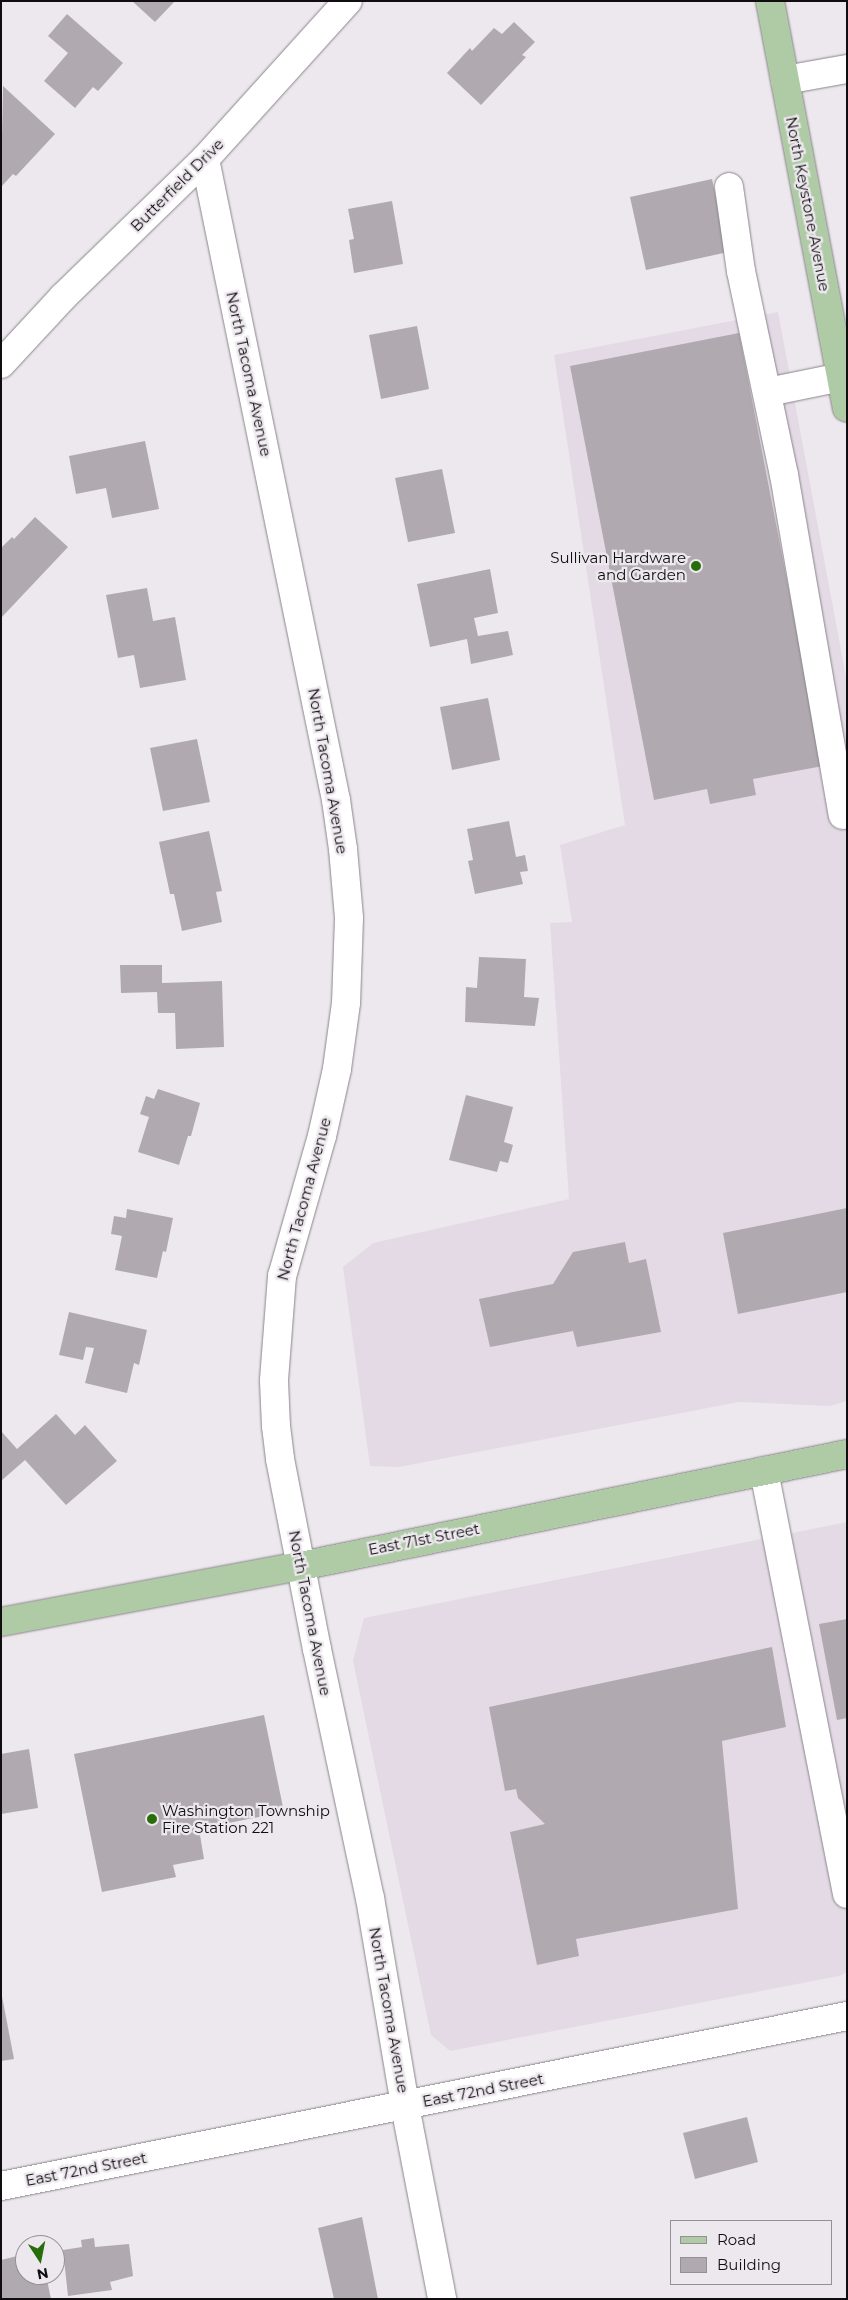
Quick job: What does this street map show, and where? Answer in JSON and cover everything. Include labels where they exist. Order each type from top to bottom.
[{"type":"main road","name":"North Keystone Avenue","points":[[770,1],[847,408]]},
{"type":"main road","name":"East 71st Street","points":[[1,1622],[301,1566],[847,1454]]},
{"type":"street","name":"Butterfield Drive","points":[[1,364],[63,297],[204,160],[348,1]]},
{"type":"street","points":[[785,80],[847,69]]},
{"type":"street","name":"North Tacoma Avenue","points":[[204,160],[336,800],[346,882],[349,927],[346,995],[337,1069],[322,1136],[282,1276],[276,1328],[274,1390],[276,1426],[280,1459],[301,1566],[368,1889],[405,2106],[442,2299]]},
{"type":"street","points":[[729,187],[742,271],[768,392],[821,681],[843,815]]},
{"type":"street","points":[[768,392],[841,377]]},
{"type":"street","points":[[764,1471],[847,1894]]},
{"type":"street","name":"East 72nd Street","points":[[1,2186],[847,2016]]},
{"type":"shaded area","points":[[778,312],[847,682],[847,1401],[830,1406],[739,1402],[399,1467],[370,1466],[343,1267],[373,1243],[569,1199],[550,923],[572,922],[560,845],[625,825],[554,355]]},
{"type":"shaded area","points":[[847,1522],[847,1972],[839,1976],[450,2051],[431,2035],[353,1661],[364,1618]]},
{"type":"building","points":[[132,1],[175,1],[155,22]]},
{"type":"building","points":[[67,14],[123,63],[98,91],[93,87],[75,108],[44,81],[68,53],[48,36]]},
{"type":"building","points":[[514,22],[535,42],[522,55],[526,57],[481,105],[447,73],[470,48],[472,51],[494,28],[502,34]]},
{"type":"building","points":[[3,86],[55,134],[16,176],[13,174],[1,187]]},
{"type":"building","points":[[712,179],[728,252],[646,270],[630,197]]},
{"type":"building","points":[[392,201],[403,264],[354,273],[349,240],[354,239],[348,209]]},
{"type":"building","points":[[417,326],[429,389],[381,399],[369,335]]},
{"type":"building","name":"Sullivan Hardware and Garden","points":[[739,333],[823,766],[753,779],[756,795],[710,804],[707,789],[654,800],[570,366]]},
{"type":"building","points":[[145,441],[159,509],[112,518],[106,488],[76,494],[69,456]]},
{"type":"building","points":[[442,469],[455,533],[408,542],[395,478]]},
{"type":"building","points":[[35,517],[68,547],[1,618],[1,548],[12,537],[14,539]]},
{"type":"building","points":[[490,569],[498,613],[474,618],[478,636],[508,631],[513,655],[471,664],[467,639],[430,647],[417,584]]},
{"type":"building","points":[[147,588],[153,621],[175,617],[186,680],[140,688],[134,655],[118,658],[106,595]]},
{"type":"building","points":[[488,698],[500,760],[452,770],[440,707]]},
{"type":"building","points":[[197,739],[210,802],[163,811],[150,748]]},
{"type":"building","points":[[509,821],[516,857],[525,855],[528,871],[520,872],[523,884],[475,894],[468,861],[473,860],[467,829]]},
{"type":"building","points":[[209,831],[222,891],[216,892],[222,922],[182,931],[174,894],[170,894],[159,842]]},
{"type":"building","points":[[479,957],[526,959],[524,997],[539,998],[535,1026],[465,1022],[466,987],[477,988]]},
{"type":"building","points":[[120,965],[162,965],[162,983],[222,981],[224,1047],[176,1049],[175,1013],[158,1013],[157,992],[121,993]]},
{"type":"building","points":[[158,1089],[200,1103],[191,1136],[188,1136],[179,1165],[138,1152],[149,1117],[140,1114],[146,1096],[154,1099]]},
{"type":"building","points":[[466,1095],[513,1107],[504,1142],[513,1145],[508,1163],[500,1161],[497,1172],[449,1160]]},
{"type":"building","points":[[847,1208],[847,1292],[738,1314],[723,1233]]},
{"type":"building","points":[[127,1209],[173,1218],[166,1252],[163,1251],[157,1278],[115,1270],[122,1236],[111,1234],[114,1216],[126,1218]]},
{"type":"building","points":[[625,1242],[629,1263],[646,1259],[661,1332],[577,1347],[573,1331],[490,1347],[479,1299],[553,1284],[573,1252]]},
{"type":"building","points":[[69,1312],[147,1330],[139,1365],[134,1363],[127,1393],[85,1383],[94,1348],[86,1347],[83,1360],[59,1355]]},
{"type":"building","points":[[56,1414],[75,1435],[85,1425],[117,1461],[66,1505],[25,1460],[1,1481],[1,1431],[17,1449]]},
{"type":"building","points":[[847,1619],[847,1718],[837,1720],[819,1624]]},
{"type":"building","points":[[772,1647],[786,1727],[722,1741],[738,1909],[576,1939],[579,1956],[537,1965],[510,1832],[545,1824],[518,1798],[516,1789],[505,1791],[489,1707]]},
{"type":"building","points":[[264,1715],[284,1812],[199,1829],[204,1859],[173,1865],[176,1877],[102,1892],[74,1754]]},
{"type":"building","points":[[29,1749],[38,1808],[1,1814],[1,1754]]},
{"type":"building","points":[[1,1991],[14,2059],[1,2061]]},
{"type":"building","points":[[747,2117],[758,2162],[695,2179],[683,2133]]},
{"type":"building","points":[[362,2217],[378,2299],[334,2299],[318,2228]]},
{"type":"building","points":[[94,2238],[95,2247],[129,2244],[133,2276],[110,2282],[112,2290],[68,2296],[65,2250],[82,2247],[81,2240]]},
{"type":"building","points":[[15,2256],[15,2285],[48,2285],[51,2299],[1,2299],[1,2260]]},
{"type":"place","name":"Sullivan Hardware and Garden","points":[[696,566]]},
{"type":"place","name":"Washington Township Fire Station 221","points":[[152,1819]]}]
